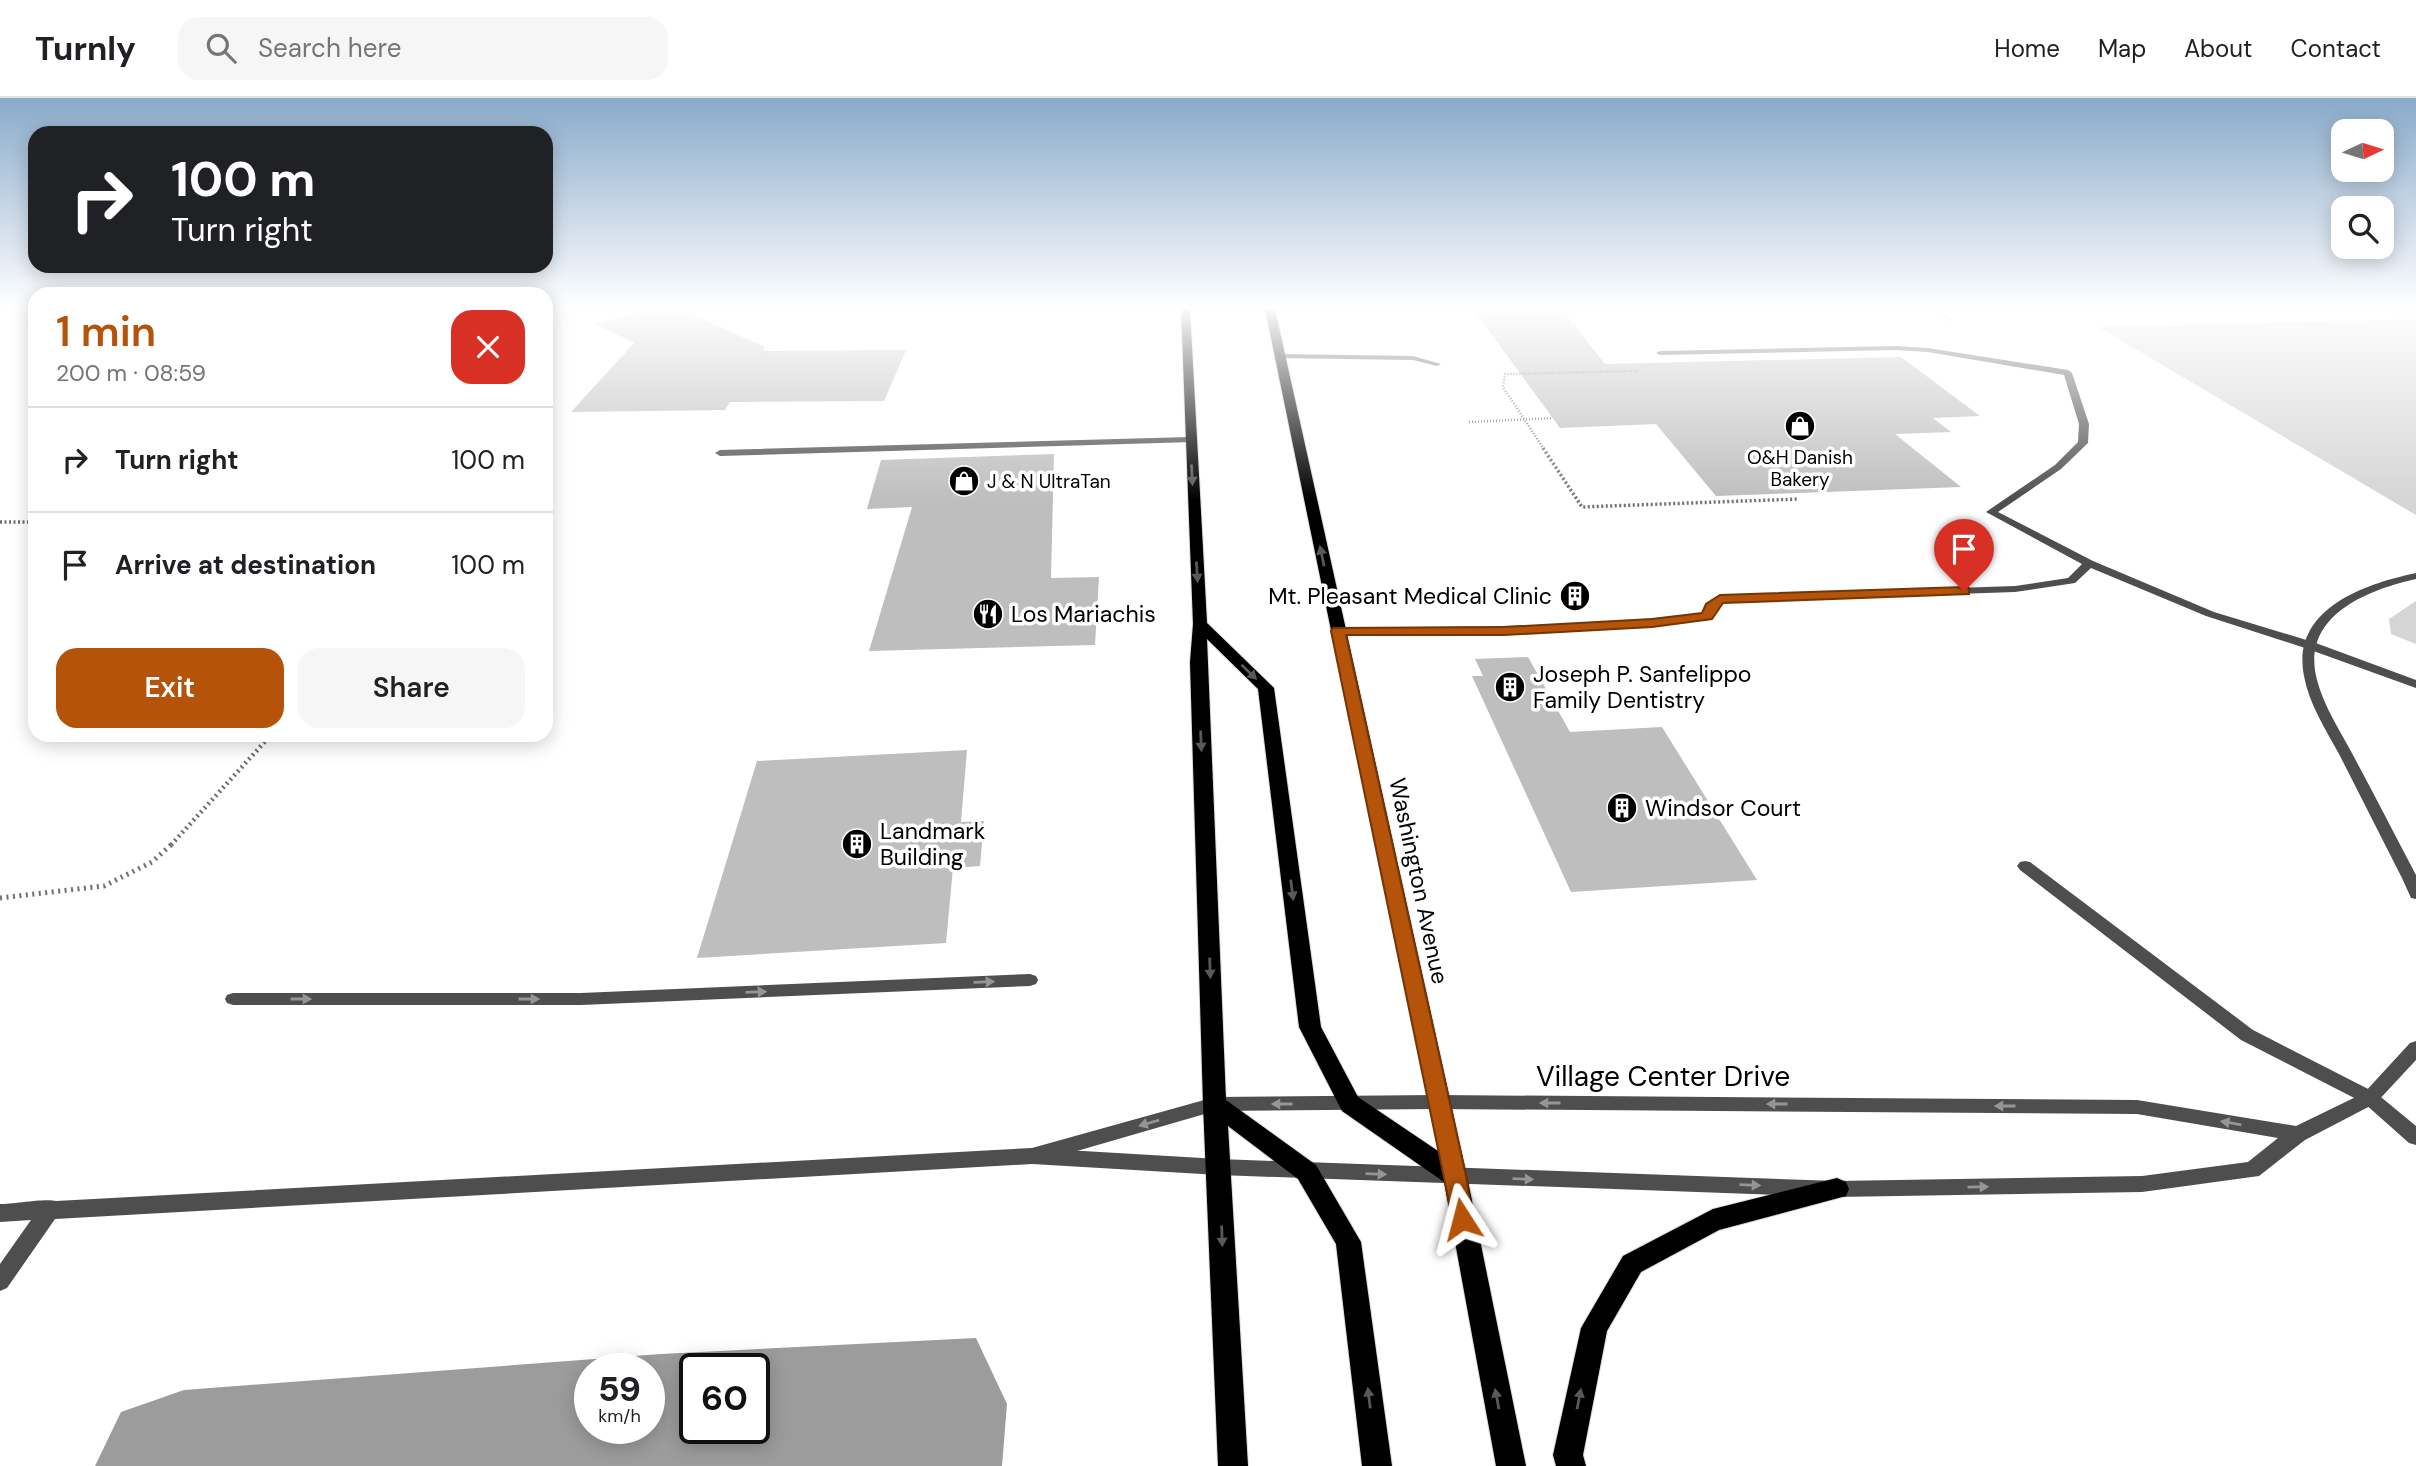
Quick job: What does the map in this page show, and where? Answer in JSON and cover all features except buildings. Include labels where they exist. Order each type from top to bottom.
[{"type":"main road","points":[[1187,373],[1200,624],[1198,662],[1215,1104],[1233,1466]]},
{"type":"main road","name":"Washington Avenue","points":[[1284,373],[1437,1102],[1455,1176],[1511,1466]]},
{"type":"main road","points":[[1200,624],[1266,688],[1310,1027],[1350,1104],[1455,1176]]},
{"type":"main road","points":[[1215,1104],[1307,1172],[1348,1242],[1377,1466]]},
{"type":"main road","points":[[1571,1466],[1568,1455],[1594,1328],[1632,1264],[1713,1220],[1837,1189]]},
{"type":"street","points":[[2067,373],[2084,424],[2083,443],[2058,467],[1991,512],[2089,563],[2210,614],[2309,645],[2416,684]]},
{"type":"street","points":[[720,453],[1190,440]]},
{"type":"street","points":[[1338,631],[1504,631],[1652,623],[1708,616],[1711,607],[1720,599],[2015,589],[2071,581],[2089,563]]},
{"type":"street","points":[[2416,576],[2364,590],[2338,605],[2320,623],[2309,645],[2308,671],[2318,701],[2410,877],[2416,894]]},
{"type":"street","points":[[2025,866],[2247,1035],[2370,1098],[2416,1138]]},
{"type":"street","points":[[233,999],[580,999],[1030,980]]},
{"type":"street","points":[[0,1213],[51,1208],[1032,1156],[1307,1172],[1837,1189],[2142,1184],[2252,1170],[2298,1134],[2370,1098],[2416,1048]]},
{"type":"street","name":"Village Center Drive","points":[[1032,1156],[1215,1104],[1437,1102],[2137,1107],[2298,1134]]},
{"type":"street","points":[[0,1281],[51,1208]]},
{"type":"path","points":[[1561,373],[1505,374],[1503,387],[1582,507],[1798,499]]},
{"type":"path","points":[[1469,422],[1553,418]]},
{"type":"path","points":[[0,522],[28,522]]},
{"type":"path","points":[[0,898],[104,886],[152,862],[180,837],[265,742]]},
{"type":"shaded area","points":[[2176,373],[2416,373],[2416,515]]},
{"type":"shaded area","points":[[2416,601],[2416,644],[2391,634],[2389,619]]},
{"type":"shaded area","points":[[976,1338],[1007,1404],[1002,1466],[95,1466],[121,1412],[184,1390],[574,1361],[574,1444],[665,1444],[665,1354],[679,1353],[679,1444],[770,1444],[770,1353],[681,1353]]},
{"type":"place","name":"O&H Danish Bakery","points":[[1800,426]]},
{"type":"place","name":"J & N UltraTan","points":[[964,481]]},
{"type":"place","name":"Mt. Pleasant Medical Clinic","points":[[1575,596]]},
{"type":"place","name":"Los Mariachis","points":[[988,614]]},
{"type":"place","name":"Joseph P. Sanfelippo Family Dentistry","points":[[1510,687]]},
{"type":"place","name":"Windsor Court","points":[[1622,808]]},
{"type":"place","name":"Landmark Building","points":[[857,844]]},
{"type":"route","points":[[1462,1219],[1338,631],[1504,631],[1652,623],[1708,616],[1711,607],[1720,599],[1964,591]]}]
